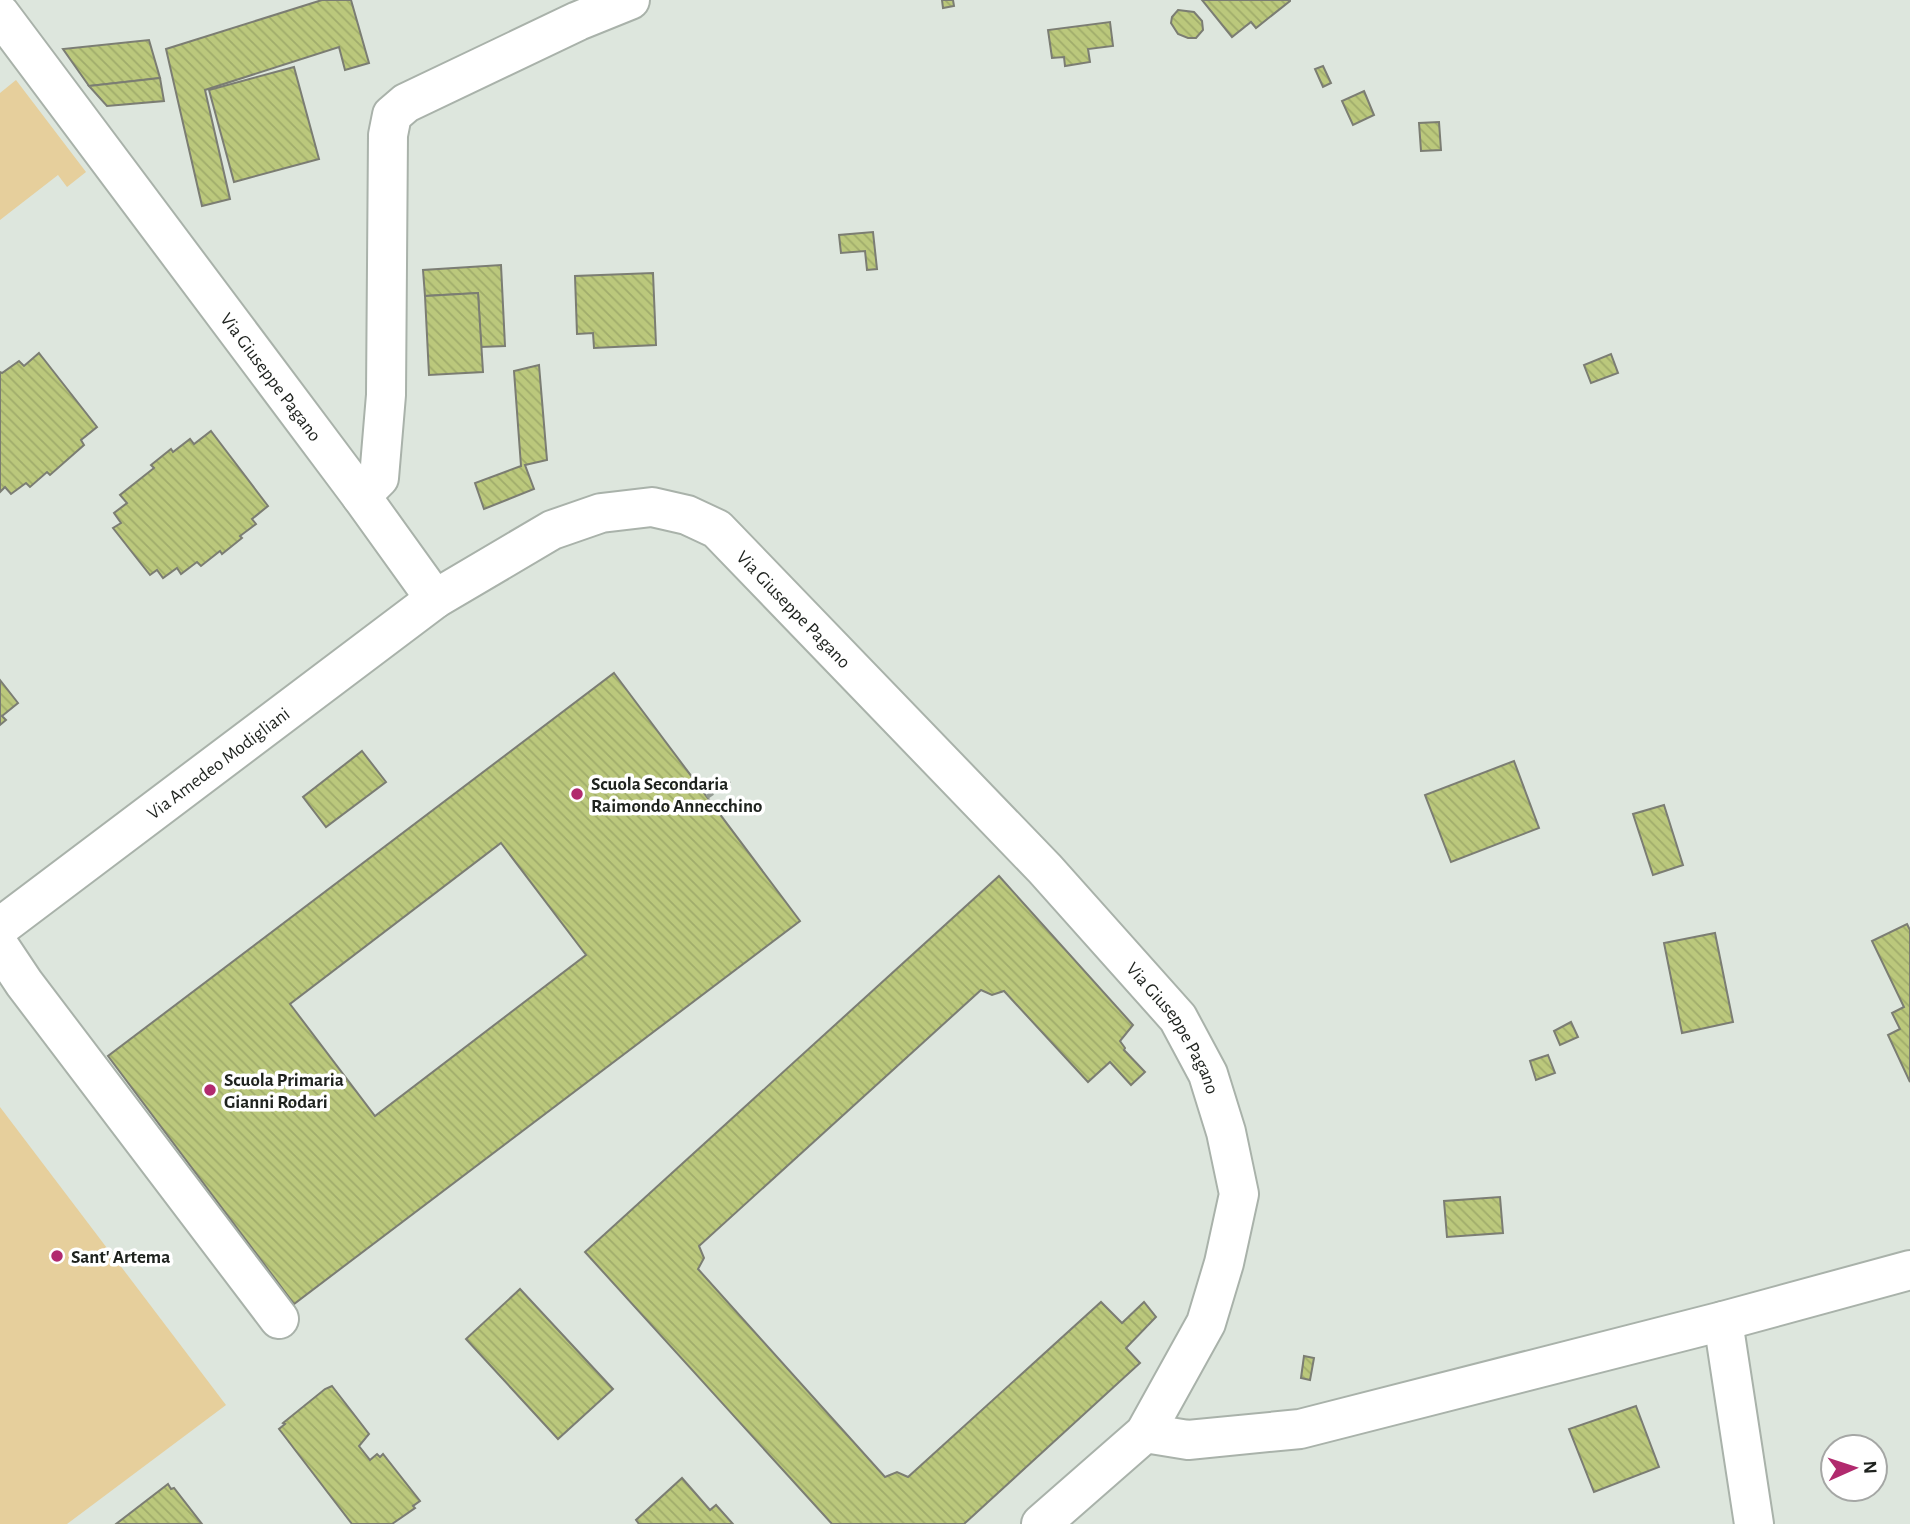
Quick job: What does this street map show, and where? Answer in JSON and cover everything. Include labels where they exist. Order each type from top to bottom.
[{"type":"street","points":[[361,496],[379,478],[386,395],[388,135],[392,115],[406,103],[575,11],[630,0]]},
{"type":"street","name":"Via Giuseppe Pagano","points":[[0,14],[435,598],[552,530],[601,513],[652,507],[687,515],[717,529],[1045,869],[1178,1018],[1208,1074],[1226,1132],[1239,1194],[1224,1263],[1206,1322],[1145,1433],[1041,1524]]},
{"type":"street","name":"Via Amedeo Modigliani","points":[[0,927],[435,598]]},
{"type":"street","points":[[0,947],[24,983],[279,1319]]},
{"type":"street","points":[[1145,1433],[1188,1440],[1300,1429],[1723,1321],[1910,1270]]},
{"type":"street","points":[[1723,1321],[1754,1524]]},
{"type":"path","points":[[708,797],[732,779]]},
{"type":"shaded area","points":[[16,80],[86,172],[67,187],[58,175],[0,220],[0,93]]},
{"type":"shaded area","name":"Sant' Artema","points":[[0,1107],[226,1405],[67,1524],[0,1524]]},
{"type":"building","points":[[322,0],[351,0],[369,63],[345,70],[339,47],[205,90],[230,199],[202,206],[166,49]]},
{"type":"building","points":[[942,0],[953,0],[954,6],[943,8]]},
{"type":"building","points":[[1202,0],[1290,1],[1256,28],[1251,22],[1232,37]]},
{"type":"building","points":[[1178,10],[1194,12],[1202,21],[1203,30],[1196,38],[1178,34],[1171,23]]},
{"type":"building","points":[[1110,22],[1113,46],[1088,49],[1090,62],[1065,66],[1064,57],[1052,58],[1048,30]]},
{"type":"building","points":[[149,40],[160,78],[89,86],[63,49]]},
{"type":"building","points":[[1323,66],[1331,83],[1323,87],[1315,69]]},
{"type":"building","points":[[294,67],[319,159],[234,182],[209,90]]},
{"type":"building","points":[[160,78],[164,101],[107,106],[89,86]]},
{"type":"building","points":[[1364,91],[1374,115],[1353,125],[1342,101]]},
{"type":"building","points":[[1439,122],[1441,150],[1421,151],[1419,123]]},
{"type":"building","points":[[873,232],[877,269],[867,270],[865,251],[841,253],[839,235]]},
{"type":"building","points":[[501,265],[505,346],[481,347],[478,293],[425,296],[423,270]]},
{"type":"building","points":[[653,273],[656,345],[594,348],[593,333],[577,334],[575,276]]},
{"type":"building","points":[[478,293],[483,372],[429,375],[425,296]]},
{"type":"building","points":[[39,353],[97,427],[81,440],[84,445],[50,475],[47,472],[30,487],[26,483],[11,494],[5,487],[0,492],[0,372],[19,361],[24,366]]},
{"type":"building","points":[[1611,354],[1618,373],[1591,383],[1584,365]]},
{"type":"building","points":[[539,365],[547,460],[525,465],[534,489],[484,509],[475,483],[521,466],[514,371]]},
{"type":"building","points":[[211,431],[268,506],[252,519],[256,524],[222,554],[220,551],[201,566],[197,562],[181,574],[177,568],[163,578],[157,570],[150,575],[113,528],[121,523],[114,513],[127,503],[120,495],[154,468],[151,465],[171,449],[173,452],[190,439],[194,444]]},
{"type":"building","points":[[614,673],[800,921],[294,1304],[108,1056]],"holes":[[[501,843],[586,955],[375,1116],[290,1004]]]},
{"type":"building","points":[[0,680],[18,703],[2,716],[6,720],[0,725]]},
{"type":"building","points":[[362,751],[386,782],[326,827],[303,797]]},
{"type":"building","points":[[1514,761],[1539,828],[1451,862],[1425,795]]},
{"type":"building","points":[[1664,805],[1683,865],[1653,875],[1633,814]]},
{"type":"building","points":[[999,876],[1133,1025],[1120,1041],[1124,1050],[1145,1072],[1131,1085],[1110,1062],[1088,1082],[1004,991],[992,995],[981,990],[699,1246],[704,1258],[698,1269],[885,1477],[897,1472],[908,1477],[1101,1302],[1122,1323],[1144,1302],[1156,1317],[1126,1348],[1140,1363],[964,1524],[832,1524],[585,1252]]},
{"type":"building","points":[[1907,924],[1910,930],[1910,1082],[1888,1035],[1900,1029],[1892,1013],[1904,1007],[1872,941]]},
{"type":"building","points":[[1715,933],[1733,1022],[1682,1033],[1664,943]]},
{"type":"building","points":[[1571,1022],[1578,1037],[1560,1045],[1554,1031]]},
{"type":"building","points":[[1548,1055],[1555,1073],[1536,1080],[1530,1061]]},
{"type":"building","points":[[1500,1197],[1503,1233],[1447,1237],[1444,1201]]},
{"type":"building","points":[[520,1289],[613,1389],[558,1439],[466,1339]]},
{"type":"building","points":[[1304,1356],[1314,1358],[1310,1380],[1301,1378]]},
{"type":"building","points":[[332,1386],[369,1434],[359,1446],[370,1460],[377,1454],[380,1457],[383,1454],[420,1501],[413,1506],[415,1508],[392,1524],[352,1524],[279,1429],[285,1424],[283,1423]]},
{"type":"building","points":[[1636,1406],[1659,1467],[1594,1492],[1569,1429]]},
{"type":"building","points":[[682,1478],[710,1510],[716,1505],[733,1524],[639,1524],[636,1520]]},
{"type":"building","points":[[168,1484],[202,1524],[116,1524]]},
{"type":"place","name":"Scuola Secondaria Raimondo Annecchino","points":[[577,794]]},
{"type":"place","name":"Scuola Primaria Gianni Rodari","points":[[210,1090]]},
{"type":"place","name":"Sant' Artema","points":[[57,1256]]}]
